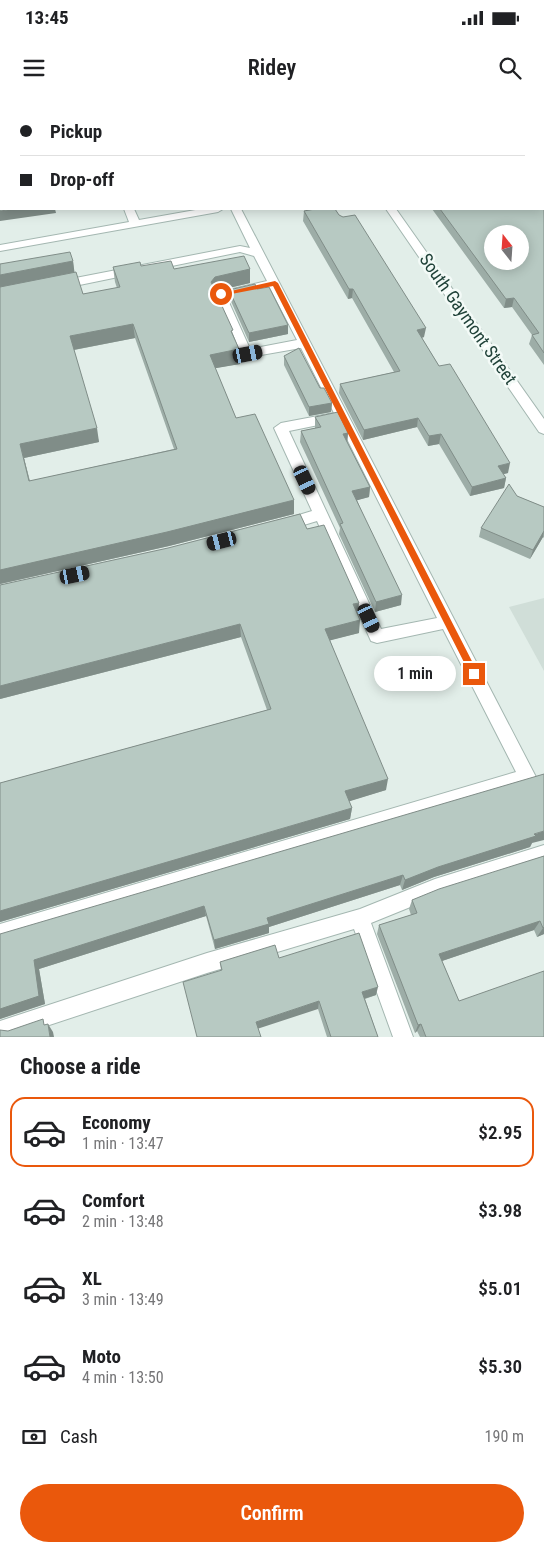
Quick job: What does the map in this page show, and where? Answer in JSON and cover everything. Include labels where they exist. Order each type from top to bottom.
[{"type":"street","points":[[129,210],[135,224]]},
{"type":"street","points":[[0,248],[212,210]]},
{"type":"street","points":[[0,934],[527,777],[237,210]]},
{"type":"street","name":"South Gaymont Street","points":[[392,210],[544,429]]},
{"type":"street","points":[[48,287],[240,249],[259,254]]},
{"type":"street","points":[[275,283],[220,296],[244,351],[248,354],[305,343]]},
{"type":"street","points":[[342,416],[281,428],[378,636],[447,622]]},
{"type":"street","points":[[274,528],[321,514]]},
{"type":"street","points":[[0,1031],[208,964],[360,918],[435,888],[544,854]]},
{"type":"street","points":[[360,918],[404,1037]]},
{"type":"shaded area","points":[[544,598],[544,671],[509,607]]},
{"type":"building","points":[[336,210],[343,217],[355,215],[426,328],[417,330],[439,366],[450,364],[510,463],[498,466],[506,478],[472,487],[441,434],[429,436],[418,418],[364,430],[340,384],[400,371],[353,289],[349,289],[304,211]]},
{"type":"building","points":[[441,210],[544,210],[544,353],[532,335],[539,333],[514,298],[506,299],[485,270],[529,270],[529,225],[484,225],[484,269]]},
{"type":"building","points":[[70,252],[73,261],[0,275],[0,264]]},
{"type":"building","points":[[244,256],[250,269],[215,277],[211,282],[233,330],[231,331],[239,349],[210,355],[236,418],[255,414],[294,500],[167,532],[0,570],[0,287],[76,272],[83,294],[120,287],[113,267],[140,262],[141,266],[171,261],[174,269]],"holes":[[[133,324],[177,449],[29,481],[20,444],[97,428],[70,336]]]},
{"type":"building","points":[[255,284],[257,289],[269,287],[288,325],[249,333],[229,290]]},
{"type":"building","points":[[299,348],[320,388],[324,388],[332,403],[309,407],[284,356]]},
{"type":"building","points":[[338,412],[348,433],[343,434],[370,487],[352,491],[402,595],[376,602],[340,524],[343,523],[301,431],[321,427],[315,417]]},
{"type":"building","points":[[509,484],[517,496],[544,507],[544,531],[533,550],[481,528]]},
{"type":"building","points":[[300,514],[307,529],[324,525],[359,603],[353,604],[360,620],[325,629],[388,779],[345,791],[352,808],[0,911],[0,783],[271,709],[240,624],[0,686],[0,585],[168,548]]},
{"type":"building","points":[[544,774],[544,831],[534,834],[536,836],[438,867],[405,880],[403,875],[267,918],[269,924],[214,940],[204,906],[34,960],[39,996],[0,1009],[0,934]]},
{"type":"building","points":[[544,856],[543,928],[540,921],[439,954],[459,1001],[544,971],[544,1037],[426,1037],[421,1024],[418,1025],[379,925],[417,913],[412,900],[439,889]]},
{"type":"building","points":[[359,933],[378,987],[362,992],[378,1037],[331,1037],[319,1001],[256,1022],[261,1037],[197,1037],[183,982],[222,970],[220,962],[275,945],[279,958]]},
{"type":"building","points":[[43,1019],[44,1025],[48,1024],[50,1037],[0,1037],[0,1030],[8,1031]]},
{"type":"route","points":[[221,294],[275,283],[474,674]]}]
